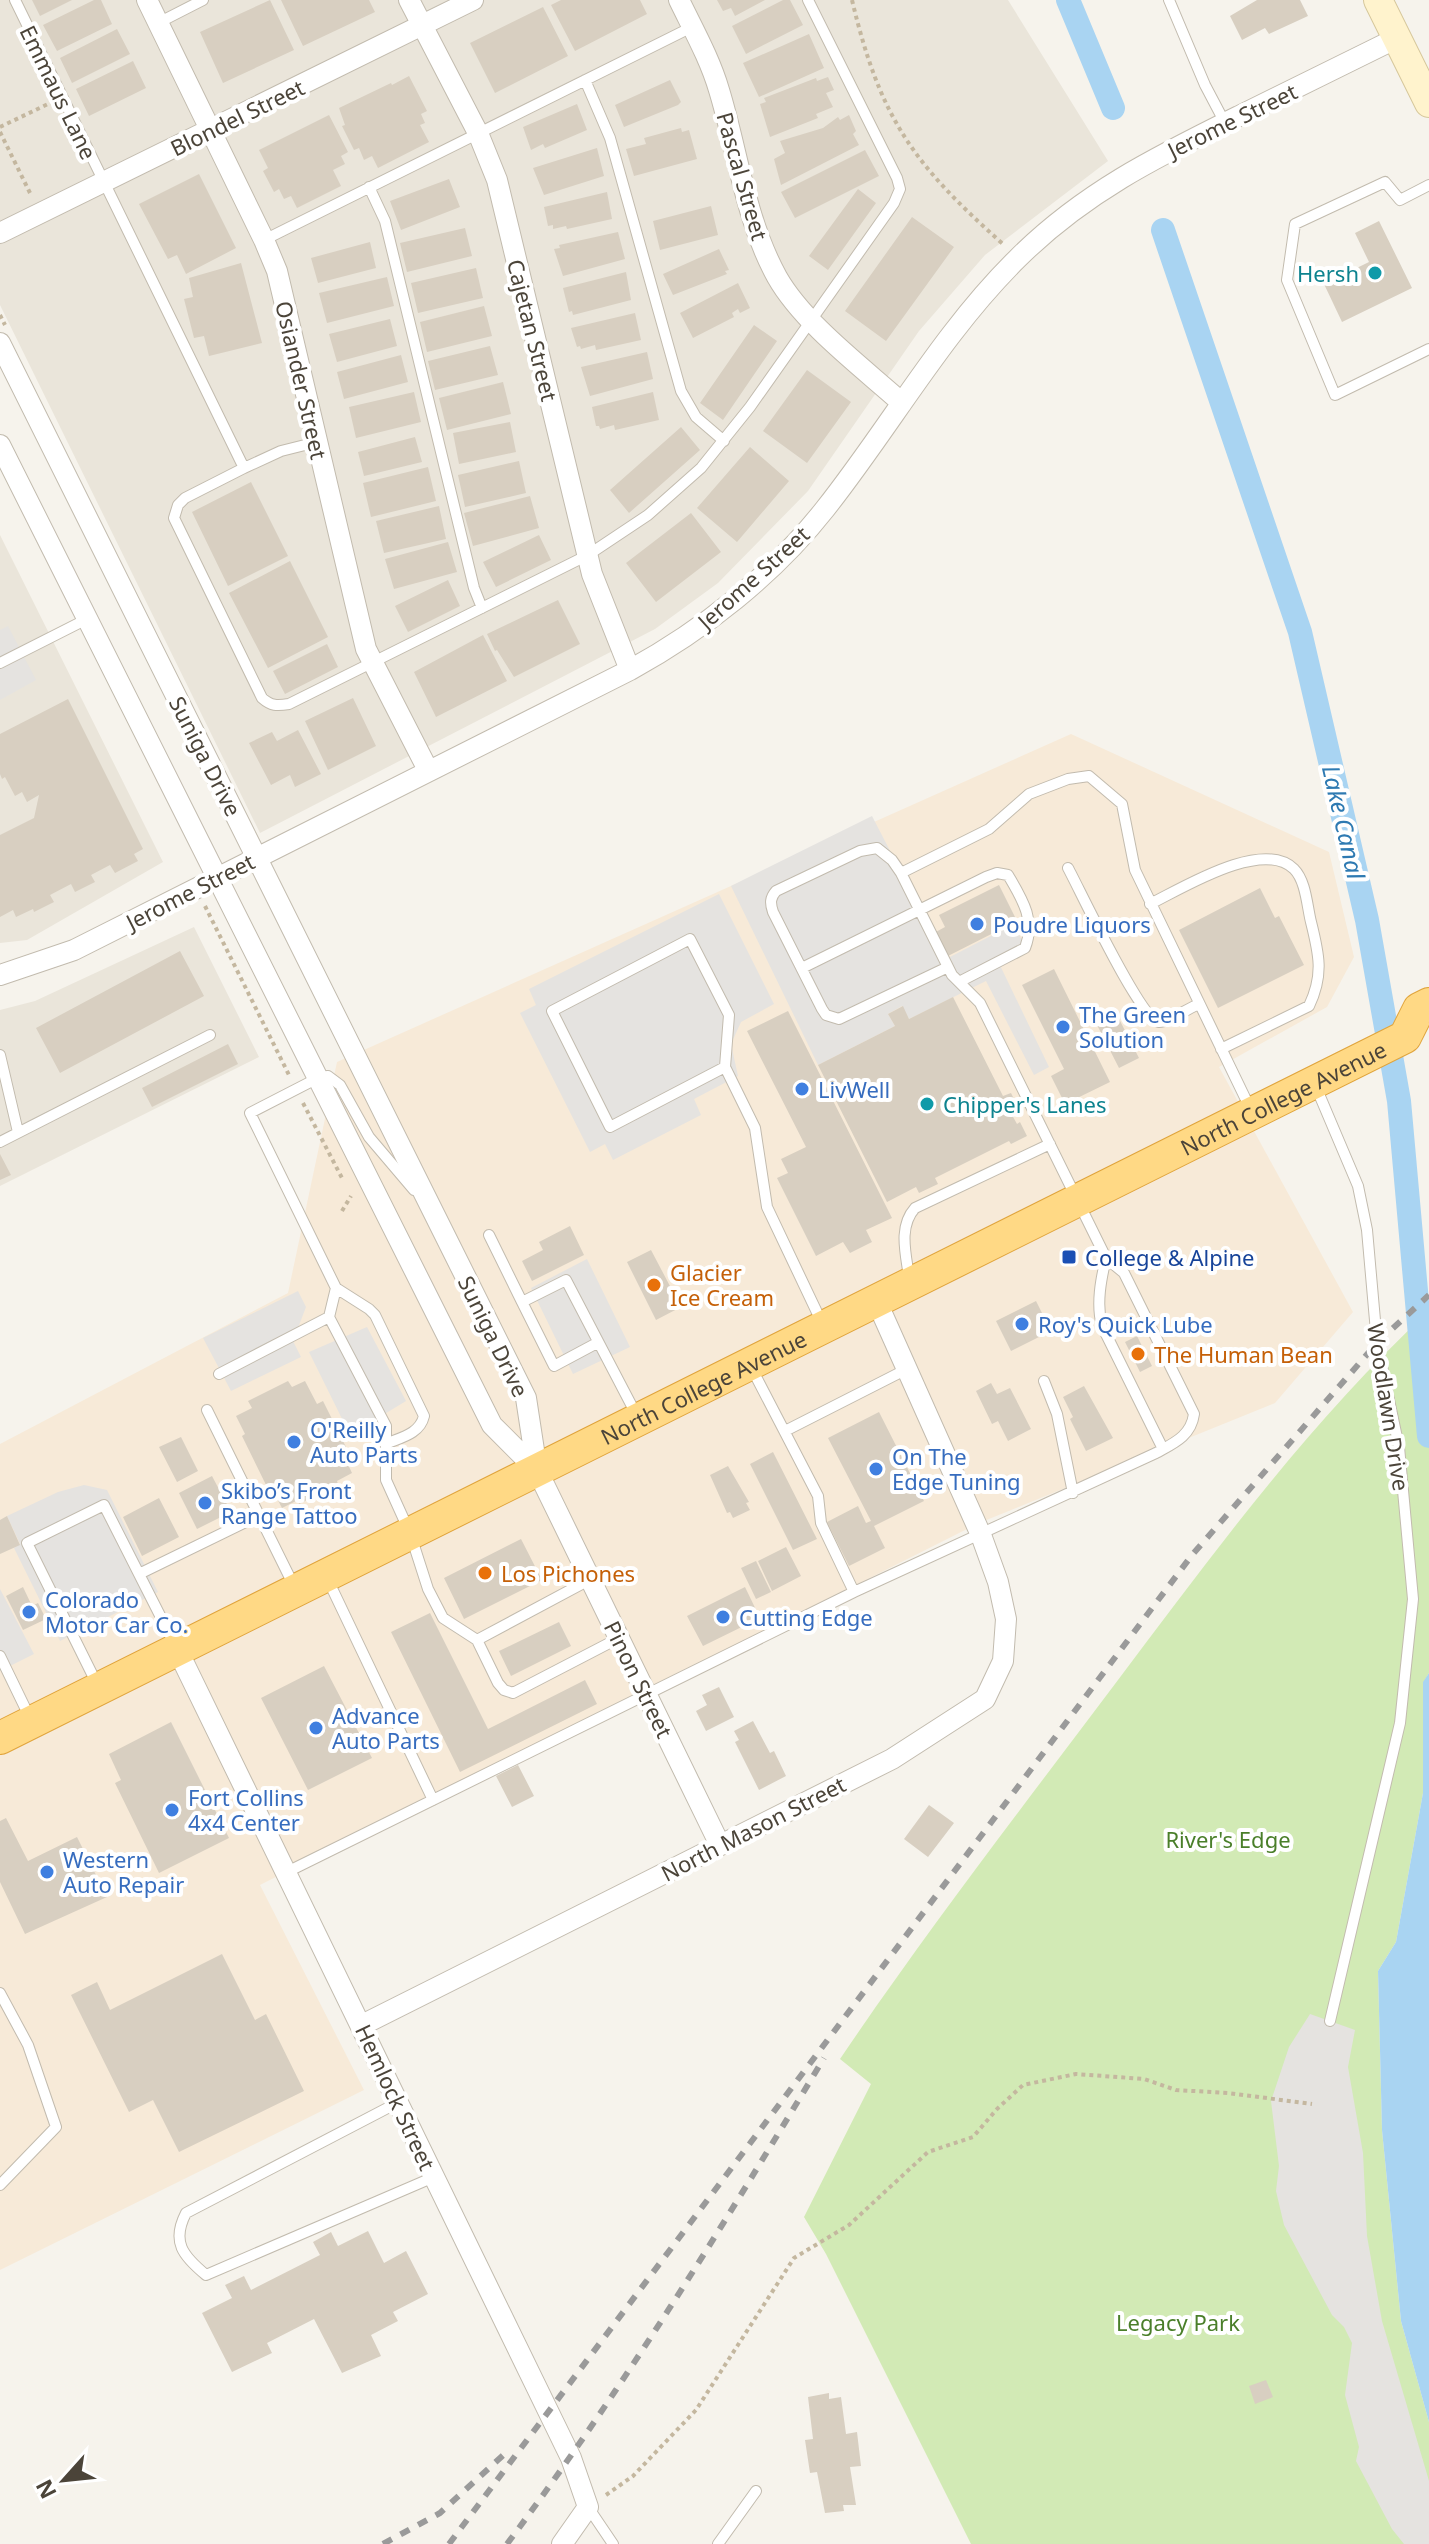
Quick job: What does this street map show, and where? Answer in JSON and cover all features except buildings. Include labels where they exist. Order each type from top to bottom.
[{"type":"highway","name":"North College Avenue","points":[[0,1738],[1314,1081],[1367,1055],[1417,1039],[1419,1009],[1429,1004]]},
{"type":"main road","points":[[1378,0],[1429,103]]},
{"type":"street","name":"Osiander Street","points":[[147,0],[277,271],[366,649],[428,770]]},
{"type":"street","name":"Cajetan Street","points":[[409,0],[478,133],[497,180],[592,574],[630,670]]},
{"type":"street","name":"Blondel Street","points":[[0,233],[473,0]]},
{"type":"street","name":"Pascal Street","points":[[679,0],[719,87],[749,212],[779,280],[812,320],[902,403]]},
{"type":"street","name":"Jerome Street","points":[[0,975],[74,950],[630,670],[690,634],[790,548],[824,509],[978,299],[1058,221],[1109,183],[1397,38]]},
{"type":"street","name":"Suniga Drive","points":[[0,343],[526,1398],[537,1470]]},
{"type":"street","name":"Suniga Drive","points":[[0,445],[492,1425],[537,1470]]},
{"type":"street","name":"North Mason Street","points":[[362,2025],[892,1759],[985,1699],[1003,1661],[1006,1619],[998,1582],[981,1535],[876,1300]]},
{"type":"street","name":"Pinon Street","points":[[537,1470],[720,1845]]},
{"type":"street","name":"Hemlock Street","points":[[177,1649],[549,2409],[588,2507]]},
{"type":"street","points":[[562,2544],[588,2507]]},
{"type":"lane","name":"Emmaus Lane","points":[[15,0],[244,468]]},
{"type":"lane","points":[[158,23],[203,0]]},
{"type":"lane","points":[[317,442],[281,451],[185,498],[178,505],[174,518],[262,698],[278,706],[289,704],[588,555],[618,537],[676,492],[724,441],[894,203],[900,189],[808,0]]},
{"type":"lane","points":[[1169,0],[1209,95],[1225,123]]},
{"type":"lane","points":[[264,240],[692,27]]},
{"type":"lane","points":[[585,80],[610,138],[681,391],[696,417],[724,441]]},
{"type":"lane","points":[[1429,185],[1400,200],[1385,182],[1295,224],[1287,280],[1335,395],[1429,349]]},
{"type":"lane","points":[[369,187],[385,221],[474,588],[482,608]]},
{"type":"lane","points":[[0,663],[87,619]]},
{"type":"lane","points":[[901,873],[989,829],[1029,794],[1068,779],[1089,776],[1122,804],[1135,870],[1252,1113]]},
{"type":"lane","points":[[287,1872],[854,1592],[1073,1493],[1163,1449],[1189,1432],[1194,1414],[1124,1273],[1106,1258],[980,1003],[948,967],[901,873],[886,854],[877,848],[860,851],[776,891],[771,903],[826,1015],[839,1019],[948,967]]},
{"type":"lane","points":[[1150,904],[1228,865],[1267,860],[1286,863],[1300,878],[1319,952],[1319,981],[1309,1006],[1221,1049]]},
{"type":"lane","points":[[1068,868],[1140,1004],[1155,1019],[1164,1021],[1199,1004]]},
{"type":"lane","points":[[802,968],[997,873],[1008,875],[1027,908],[1031,932],[1025,948],[959,982]]},
{"type":"lane","points":[[725,1067],[610,1127],[552,1011],[690,939],[729,1015],[725,1067],[755,1128],[767,1207],[824,1326]]},
{"type":"lane","points":[[0,1142],[210,1035]]},
{"type":"lane","points":[[0,1055],[18,1132]]},
{"type":"lane","points":[[388,1443],[422,1426],[424,1416],[375,1315],[336,1288],[250,1113],[318,1078],[328,1076],[340,1085],[369,1137],[435,1214]]},
{"type":"lane","name":"Woodlawn Drive","points":[[1314,1081],[1358,1186],[1364,1216],[1377,1343],[1399,1447],[1413,1599],[1400,1723],[1330,2021]]},
{"type":"lane","points":[[910,1283],[904,1242],[908,1216],[915,1208],[1050,1144]]},
{"type":"lane","points":[[489,1235],[554,1366],[597,1343]]},
{"type":"lane","points":[[1106,1258],[1101,1279],[1099,1317],[1163,1449]]},
{"type":"lane","points":[[522,1302],[566,1280],[639,1420]]},
{"type":"lane","points":[[336,1288],[329,1317],[386,1426],[386,1480],[410,1533],[428,1589],[443,1618],[477,1640],[498,1683],[504,1690],[513,1693],[619,1638]]},
{"type":"lane","points":[[219,1374],[329,1317]]},
{"type":"lane","points":[[750,1364],[818,1496],[821,1523],[854,1592]]},
{"type":"lane","points":[[785,1431],[907,1369]]},
{"type":"lane","points":[[1044,1381],[1057,1414],[1073,1493]]},
{"type":"lane","points":[[207,1410],[296,1590]]},
{"type":"lane","points":[[99,1688],[27,1543],[104,1505],[177,1649]]},
{"type":"lane","points":[[139,1574],[258,1516]]},
{"type":"lane","points":[[326,1575],[433,1800]]},
{"type":"lane","points":[[477,1640],[591,1579]]},
{"type":"lane","points":[[0,1656],[32,1722]]},
{"type":"lane","points":[[0,1993],[28,2045],[56,2127],[0,2185]]},
{"type":"lane","points":[[399,2102],[186,2213],[178,2228],[181,2248],[191,2263],[206,2275],[434,2177]]},
{"type":"lane","points":[[718,2544],[756,2491]]},
{"type":"lane","points":[[588,2507],[613,2544]]},
{"type":"path","points":[[852,0],[875,81],[908,145],[931,176],[1018,258]]},
{"type":"path","points":[[30,193],[0,129],[50,103]]},
{"type":"path","points":[[342,1211],[351,1196]]},
{"type":"path","points":[[588,2507],[633,2476],[696,2410],[794,2258],[849,2225],[928,2152],[973,2137],[1023,2085],[1076,2074],[1144,2079],[1176,2090],[1312,2104]]},
{"type":"shaded area","points":[[0,0],[1008,0],[1108,161],[985,255],[919,331],[808,491],[718,583],[655,629],[260,833],[0,305]]},
{"type":"shaded area","points":[[0,535],[163,862],[27,940],[0,943]]},
{"type":"shaded area","points":[[8,626],[36,680],[0,700],[0,630]]},
{"type":"shaded area","points":[[1071,734],[1329,852],[1354,957],[1327,1007],[1219,1067],[1353,1312],[1275,1403],[979,1523],[260,1885],[364,2090],[0,2270],[0,1444],[288,1293],[337,1062]]},
{"type":"shaded area","points":[[872,816],[946,959],[1014,924],[1023,943],[996,957],[1049,1067],[1034,1075],[986,981],[909,1019],[902,1006],[888,1014],[895,1026],[818,1065],[731,886]]},
{"type":"shaded area","points":[[719,894],[774,1004],[741,1022],[731,1044],[738,1076],[694,1099],[701,1115],[613,1160],[605,1144],[590,1152],[520,1013],[536,1005],[529,989]]},
{"type":"shaded area","points":[[194,927],[259,1057],[0,1186],[0,1010],[35,1001]]},
{"type":"shaded area","points":[[587,1259],[630,1347],[573,1374],[531,1288]]},
{"type":"shaded area","points":[[298,1291],[306,1307],[293,1341],[301,1357],[231,1391],[203,1338]]},
{"type":"shaded area","points":[[367,1327],[406,1401],[350,1435],[309,1352]]},
{"type":"shaded area","points":[[84,1485],[107,1490],[158,1592],[60,1641],[14,1548],[20,1544],[7,1516],[58,1492]]},
{"type":"shaded area","points":[[0,1589],[34,1654],[0,1671]]},
{"type":"shaded area","points":[[1310,2014],[1355,2030],[1348,2067],[1363,2153],[1367,2236],[1382,2321],[1429,2481],[1429,2544],[1404,2544],[1392,2529],[1356,2461],[1359,2447],[1345,2395],[1352,2343],[1344,2327],[1332,2315],[1284,2225],[1276,2191],[1279,2166],[1271,2101],[1289,2047]]},
{"type":"green space","points":[[1429,1311],[1429,1673],[1423,1683],[1423,1793],[1396,1942],[1378,1971],[1382,2130],[1401,2321],[1429,2422],[1429,2544],[971,2544],[826,2254],[804,2217],[871,2084],[840,2059],[977,1868],[1228,1535],[1344,1396]]},
{"type":"water","points":[[1429,1673],[1429,2422],[1401,2321],[1382,2130],[1378,1971],[1396,1942],[1423,1793],[1423,1682]]},
{"type":"waterway","name":"Lake Canal","points":[[1068,0],[1113,108]]},
{"type":"waterway","name":"Lake Canal","points":[[1163,230],[1300,632],[1367,920],[1399,1101],[1429,1436]]},
{"type":"railway","points":[[449,2544],[1192,1555],[1377,1343],[1429,1295]]},
{"type":"railway","points":[[507,2544],[632,2366],[824,2058]]},
{"type":"railway","points":[[383,2544],[440,2513],[510,2449]]},
{"type":"place","name":"Hersh","points":[[1375,273]]},
{"type":"place","name":"Poudre Liquors","points":[[977,924]]},
{"type":"place","name":"The Green Solution","points":[[1063,1027]]},
{"type":"place","name":"LivWell","points":[[802,1089]]},
{"type":"place","name":"Chipper's Lanes","points":[[927,1104]]},
{"type":"place","name":"College & Alpine","points":[[1069,1257]]},
{"type":"place","name":"Glacier Ice Cream","points":[[654,1285]]},
{"type":"place","name":"Roy's Quick Lube","points":[[1022,1324]]},
{"type":"place","name":"The Human Bean","points":[[1138,1354]]},
{"type":"place","name":"O'Reilly Auto Parts","points":[[294,1442]]},
{"type":"place","name":"On The Edge Tuning","points":[[876,1469]]},
{"type":"place","name":"Skibo’s Front Range Tattoo","points":[[205,1503]]},
{"type":"place","name":"Los Pichones","points":[[485,1573]]},
{"type":"place","name":"Colorado Motor Car Co.","points":[[29,1612]]},
{"type":"place","name":"Cutting Edge","points":[[723,1617]]},
{"type":"place","name":"Advance Auto Parts","points":[[316,1728]]},
{"type":"place","name":"Fort Collins 4x4 Center","points":[[172,1810]]},
{"type":"place","name":"Western Auto Repair","points":[[47,1872]]},
{"type":"park label","name":"River's Edge","points":[[1228,1839]]},
{"type":"park label","name":"Legacy Park","points":[[1178,2322]]}]
